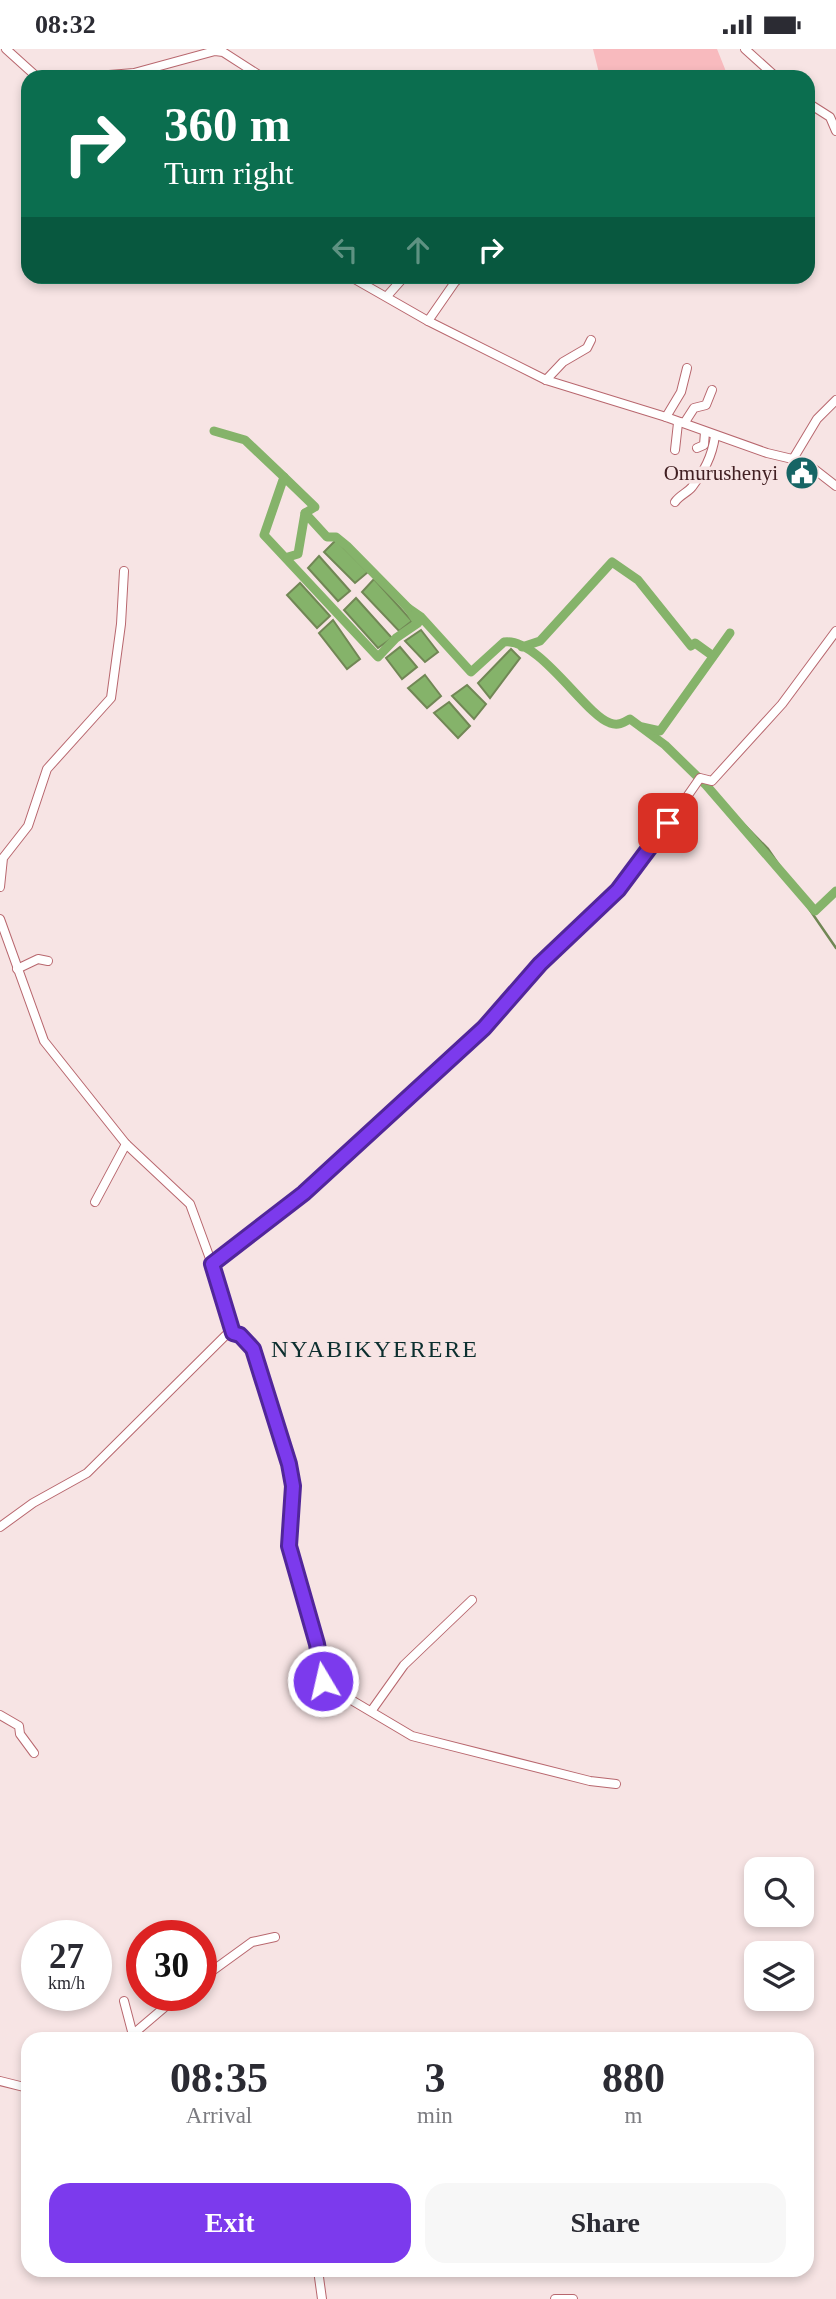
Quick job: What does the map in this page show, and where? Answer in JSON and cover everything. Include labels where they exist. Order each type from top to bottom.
[{"type":"street","points":[[6,49],[29,70]]},
{"type":"street","points":[[745,49],[768,70]]},
{"type":"street","points":[[142,70],[196,51],[223,50],[252,70]]},
{"type":"street","points":[[815,107],[830,117],[836,131]]},
{"type":"street","points":[[365,284],[428,321],[546,380],[666,417],[715,436],[805,462],[836,487]]},
{"type":"street","points":[[387,295],[397,284]]},
{"type":"street","points":[[428,321],[454,284]]},
{"type":"street","points":[[546,380],[563,362],[587,348],[591,340]]},
{"type":"street","points":[[666,417],[681,392],[687,368]]},
{"type":"street","points":[[678,423],[685,422],[694,408],[705,405],[712,390]]},
{"type":"street","points":[[793,459],[817,419],[836,400]]},
{"type":"street","points":[[675,450],[678,423]]},
{"type":"street","points":[[697,448],[704,445],[705,432]]},
{"type":"street","points":[[675,502],[680,495],[691,489],[711,460],[715,436]]},
{"type":"street","points":[[0,887],[3,858],[28,826],[47,769],[111,698],[121,624],[124,571]]},
{"type":"street","points":[[212,1264],[304,1193],[484,1028],[540,964],[618,890],[643,860],[699,778],[712,781],[782,704],[836,631]]},
{"type":"street","points":[[0,919],[44,1041],[126,1144],[190,1204],[233,1333]]},
{"type":"street","points":[[17,969],[38,959],[48,961]]},
{"type":"street","points":[[95,1202],[126,1144]]},
{"type":"street","points":[[0,1527],[33,1503],[87,1473],[226,1335],[240,1335],[253,1349],[289,1464],[293,1486],[289,1546],[317,1644],[323,1681],[331,1691],[372,1710],[412,1736],[590,1781],[616,1784]]},
{"type":"street","points":[[372,1710],[404,1665],[472,1600]]},
{"type":"street","points":[[0,1715],[19,1726],[20,1734],[34,1753]]},
{"type":"street","points":[[217,1967],[252,1942],[275,1937]]},
{"type":"street","points":[[124,2001],[132,2032]]},
{"type":"street","points":[[138,2032],[161,2011]]},
{"type":"street","points":[[0,2081],[21,2086]]},
{"type":"street","points":[[319,2277],[322,2299]]},
{"type":"street","points":[[555,2299],[573,2299]]},
{"type":"shaded area","points":[[593,49],[717,49],[725,70],[598,70]]},
{"type":"shaded area","points":[[336,540],[368,572],[355,583],[324,552]]},
{"type":"shaded area","points":[[319,556],[350,591],[338,601],[308,568]]},
{"type":"shaded area","points":[[374,579],[412,621],[399,631],[362,592]]},
{"type":"shaded area","points":[[300,583],[330,616],[317,628],[287,595]]},
{"type":"shaded area","points":[[356,598],[392,638],[378,648],[344,610]]},
{"type":"shaded area","points":[[333,620],[360,659],[347,669],[319,633]]},
{"type":"shaded area","points":[[421,630],[438,652],[425,662],[405,641]]},
{"type":"shaded area","points":[[400,647],[417,667],[402,679],[386,658]]},
{"type":"shaded area","points":[[511,649],[520,658],[490,698],[478,683]]},
{"type":"shaded area","points":[[425,675],[441,696],[427,708],[408,688]]},
{"type":"shaded area","points":[[467,685],[486,704],[474,719],[452,696]]},
{"type":"shaded area","points":[[449,702],[470,726],[458,738],[434,713]]},
{"type":"waterway","points":[[214,431],[245,440],[284,477],[264,535],[378,657],[396,638],[418,623],[408,608],[421,617],[471,672],[504,642],[518,644],[532,651],[600,717],[616,724],[630,719],[665,745],[706,785],[815,911],[836,891]]},
{"type":"waterway","points":[[284,477],[315,507],[305,513],[298,554],[288,557]]},
{"type":"waterway","points":[[305,513],[327,537],[336,537],[347,546],[408,608]]},
{"type":"waterway","points":[[522,647],[540,641],[612,562],[638,580],[691,646],[695,643],[713,656]]},
{"type":"waterway","points":[[642,727],[660,731],[730,633]]},
{"type":"waterway","points":[[717,797],[768,849],[836,948]]},
{"type":"place","name":"Omurushenyi","points":[[802,473]]},
{"type":"district","name":"NYABIKYERERE","points":[[375,1349]]},
{"type":"route","points":[[323,1681],[317,1644],[289,1546],[293,1504],[289,1464],[270,1396],[259,1374],[253,1349],[240,1335],[233,1333],[230,1327],[212,1264],[221,1260],[304,1193],[484,1028],[540,964],[618,890],[668,823]]}]
